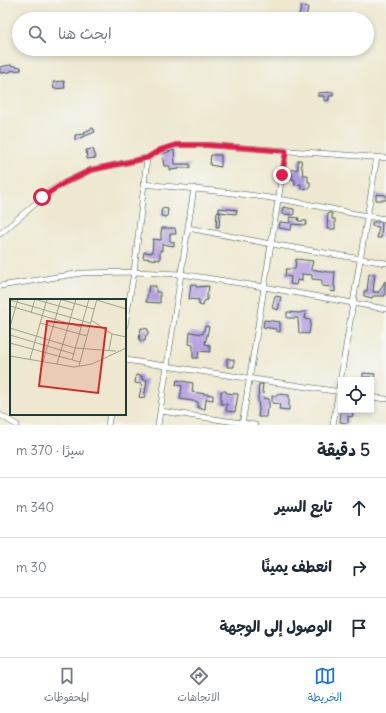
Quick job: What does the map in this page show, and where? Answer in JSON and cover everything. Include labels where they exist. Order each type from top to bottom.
[{"type":"street","points":[[0,234],[50,191],[64,183],[91,170],[147,158],[160,150],[176,145],[207,145],[386,158]]},
{"type":"street","points":[[242,424],[286,151]]},
{"type":"street","points":[[342,377],[377,157]]},
{"type":"street","points":[[126,319],[134,272],[147,158]]},
{"type":"street","points":[[143,184],[194,188],[278,199],[386,219]]},
{"type":"street","points":[[158,425],[194,188]]},
{"type":"street","points":[[188,228],[271,244],[386,262]]},
{"type":"street","points":[[0,286],[82,273],[134,272],[181,274],[386,309]]},
{"type":"street","points":[[126,360],[338,392]]},
{"type":"street","points":[[374,397],[386,399]]},
{"type":"street","points":[[333,425],[338,401]]},
{"type":"street","points":[[161,411],[255,425]]},
{"type":"street","points":[[0,415],[17,425]]},
{"type":"street","points":[[108,425],[110,415]]},
{"type":"building","points":[[301,6],[308,7],[307,12],[300,12]]},
{"type":"building","points":[[10,65],[21,67],[21,70],[0,73],[0,67]]},
{"type":"building","points":[[64,81],[65,88],[54,89],[53,82]]},
{"type":"building","points":[[333,92],[333,96],[329,96],[329,100],[324,101],[324,96],[318,96],[318,93]]},
{"type":"building","points":[[93,128],[95,132],[75,140],[75,135],[85,134],[84,132]]},
{"type":"building","points":[[93,149],[96,158],[87,159],[86,150]]},
{"type":"building","points":[[174,150],[175,164],[190,164],[190,168],[170,170],[170,166],[164,166],[162,154]]},
{"type":"building","points":[[211,155],[221,155],[221,167],[210,165]]},
{"type":"building","points":[[298,160],[301,160],[303,175],[308,175],[310,188],[301,189],[301,184],[295,185],[295,180],[292,179],[291,170],[298,169]]},
{"type":"building","points":[[376,194],[386,195],[386,200],[376,200]]},
{"type":"building","points":[[283,207],[294,209],[294,215],[282,214]]},
{"type":"building","points":[[162,208],[168,209],[167,217],[161,216]]},
{"type":"building","points":[[219,208],[237,210],[236,214],[219,212]]},
{"type":"building","points":[[217,212],[220,213],[219,227],[216,227]]},
{"type":"building","points":[[328,213],[332,213],[332,219],[335,219],[335,229],[327,229]]},
{"type":"building","points":[[290,217],[299,218],[298,221],[307,221],[306,225],[292,224],[291,230],[279,228],[280,222],[290,223]]},
{"type":"building","points":[[372,222],[382,222],[381,238],[377,238],[379,227],[372,226]]},
{"type":"building","points":[[162,228],[175,228],[176,234],[170,234],[170,241],[174,242],[174,246],[162,244],[162,251],[160,250],[160,260],[143,258],[144,252],[152,253],[153,239],[161,240]]},
{"type":"building","points":[[296,259],[313,261],[311,269],[335,272],[335,292],[330,291],[331,287],[322,286],[322,280],[312,279],[312,275],[302,274],[302,281],[297,280],[296,285],[290,284],[291,277],[285,276],[286,269],[295,269]]},
{"type":"building","points":[[369,274],[375,274],[373,292],[379,292],[385,281],[385,296],[373,296],[372,298],[364,296],[364,291],[367,291]]},
{"type":"building","points":[[191,284],[196,285],[196,287],[209,286],[207,300],[204,301],[203,306],[199,305],[199,300],[189,299]]},
{"type":"building","points":[[149,286],[156,286],[156,292],[160,292],[160,303],[146,302]]},
{"type":"building","points":[[275,296],[281,297],[278,310],[272,308]]},
{"type":"building","points":[[287,312],[306,312],[305,319],[311,320],[309,334],[299,333],[298,318],[287,318]]},
{"type":"building","points":[[264,320],[280,322],[280,332],[276,331],[276,329],[263,327]]},
{"type":"building","points":[[205,326],[209,327],[205,344],[210,345],[210,352],[199,351],[198,358],[193,358],[193,345],[189,344],[190,332],[203,334]]},
{"type":"building","points":[[141,328],[148,329],[148,335],[146,335],[145,341],[139,340]]},
{"type":"building","points":[[227,358],[234,360],[234,367],[227,367]]},
{"type":"building","points":[[363,373],[375,374],[374,380],[374,377],[363,377]]},
{"type":"building","points":[[136,375],[142,376],[142,380],[147,380],[144,398],[139,397],[142,384],[135,383]]},
{"type":"building","points":[[177,380],[193,383],[192,392],[213,395],[213,400],[206,399],[205,409],[198,408],[198,402],[180,399],[182,386],[176,385]]},
{"type":"building","points":[[259,384],[263,384],[263,398],[269,399],[269,408],[267,408],[266,417],[258,417]]},
{"type":"building","points":[[221,391],[238,394],[235,412],[226,411],[227,404],[221,404]]},
{"type":"building","points":[[277,394],[289,395],[289,410],[279,409],[280,404],[272,403],[272,396],[277,396]]},
{"type":"building","points":[[341,413],[353,413],[352,417],[348,416],[348,423],[340,422]]},
{"type":"route","points":[[42,197],[64,183],[91,170],[147,158],[160,150],[176,145],[207,145],[286,151],[282,175]]}]
